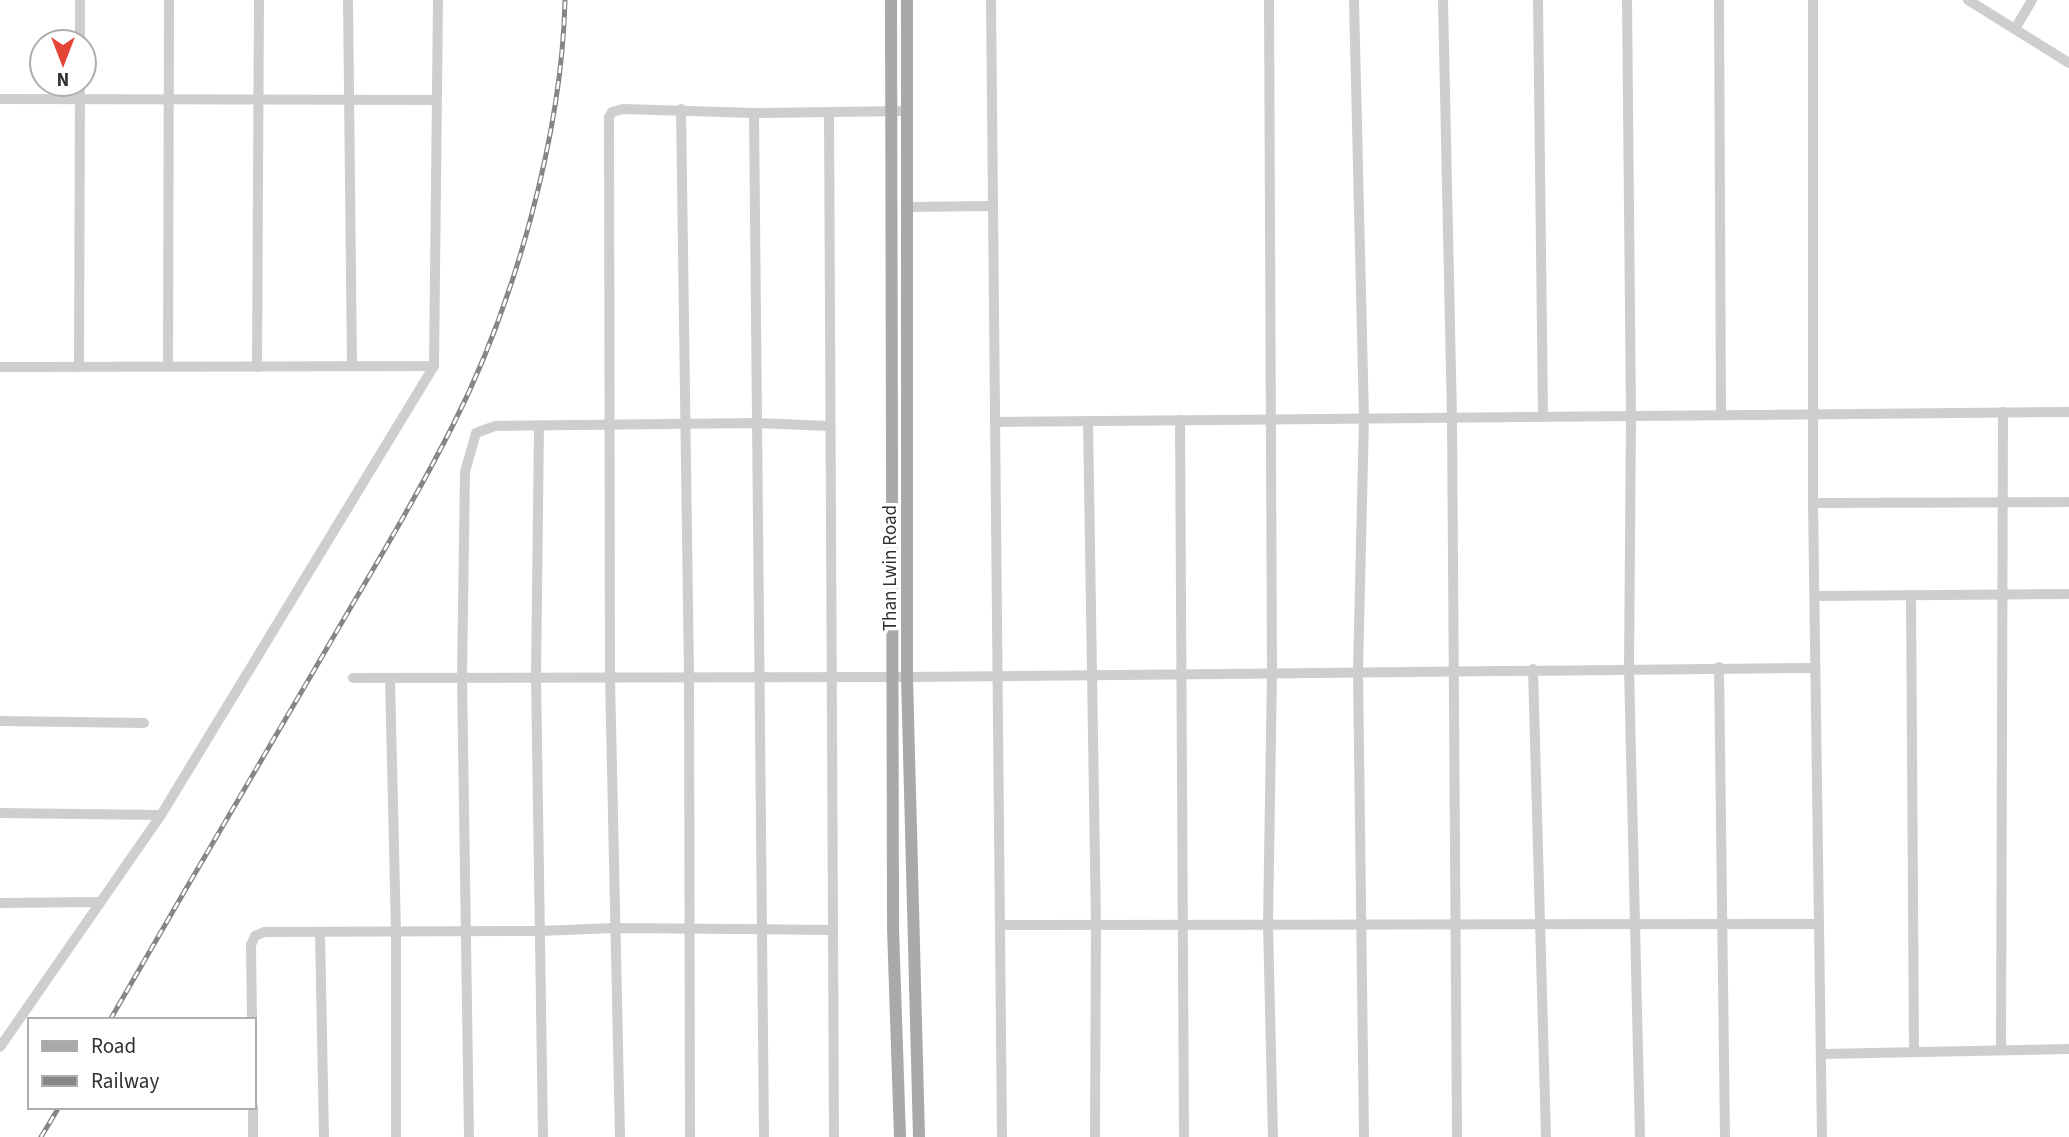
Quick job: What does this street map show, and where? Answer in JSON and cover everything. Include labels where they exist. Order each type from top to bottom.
[{"type":"main road","name":"Than Lwin Road","points":[[891,0],[893,929],[900,1137]]},
{"type":"main road","name":"Than Lwin Road","points":[[907,0],[908,677],[919,1137]]},
{"type":"street","points":[[80,0],[80,28]]},
{"type":"street","points":[[169,0],[169,367]]},
{"type":"street","points":[[257,367],[259,0]]},
{"type":"street","points":[[348,0],[352,366]]},
{"type":"street","points":[[0,1047],[98,902],[161,815],[434,366],[438,0]]},
{"type":"street","points":[[884,0],[891,0]]},
{"type":"street","points":[[990,0],[1002,1137]]},
{"type":"street","points":[[1269,0],[1272,671],[1268,925],[1273,1137]]},
{"type":"street","points":[[1354,0],[1364,418],[1359,670],[1364,1137]]},
{"type":"street","points":[[1443,0],[1452,418],[1457,1137]]},
{"type":"street","points":[[1538,0],[1543,417]]},
{"type":"street","points":[[1628,0],[1631,416],[1629,668],[1640,1137]]},
{"type":"street","points":[[1719,0],[1721,415]]},
{"type":"street","points":[[1813,0],[1813,503],[1822,1137]]},
{"type":"street","points":[[1968,0],[2069,63]]},
{"type":"street","points":[[2015,29],[2032,0]]},
{"type":"street","points":[[0,99],[436,100]]},
{"type":"street","points":[[79,367],[80,100]]},
{"type":"street","points":[[620,1137],[610,677],[608,117],[612,112],[623,109],[754,113],[907,111]]},
{"type":"street","points":[[681,109],[689,676],[690,1137]]},
{"type":"street","points":[[829,112],[835,1137]]},
{"type":"street","points":[[754,113],[765,1137]]},
{"type":"street","points":[[906,207],[993,206]]},
{"type":"street","points":[[0,367],[434,366]]},
{"type":"street","points":[[2001,1050],[2003,412]]},
{"type":"street","points":[[995,422],[2069,412]]},
{"type":"street","points":[[1180,420],[1179,672],[1184,1137]]},
{"type":"street","points":[[1088,421],[1096,925],[1095,1137]]},
{"type":"street","points":[[469,1137],[462,677],[467,455],[476,433],[484,428],[609,425],[758,423],[830,426]]},
{"type":"street","points":[[539,427],[536,677],[542,1137]]},
{"type":"street","points":[[1813,503],[2069,502]]},
{"type":"street","points":[[1816,596],[2069,594]]},
{"type":"street","points":[[1911,595],[1914,1052]]},
{"type":"street","points":[[1719,667],[1725,1137]]},
{"type":"street","points":[[353,678],[908,677],[1455,669],[1815,668]]},
{"type":"street","points":[[1533,669],[1546,1137]]},
{"type":"street","points":[[390,678],[396,931],[396,1137]]},
{"type":"street","points":[[0,722],[144,723]]},
{"type":"street","points":[[0,813],[161,815]]},
{"type":"street","points":[[0,903],[98,902]]},
{"type":"street","points":[[1000,925],[1819,924]]},
{"type":"street","points":[[252,1018],[251,945],[255,936],[264,932],[539,931],[615,928],[833,930]]},
{"type":"street","points":[[320,932],[324,1137]]},
{"type":"street","points":[[1822,1054],[2069,1049]]},
{"type":"street","points":[[253,1109],[253,1137]]},
{"type":"railway","points":[[111,1018],[403,517],[437,456],[475,378],[496,327],[531,218],[555,106],[565,0]]},
{"type":"railway","points":[[41,1137],[58,1109]]}]
